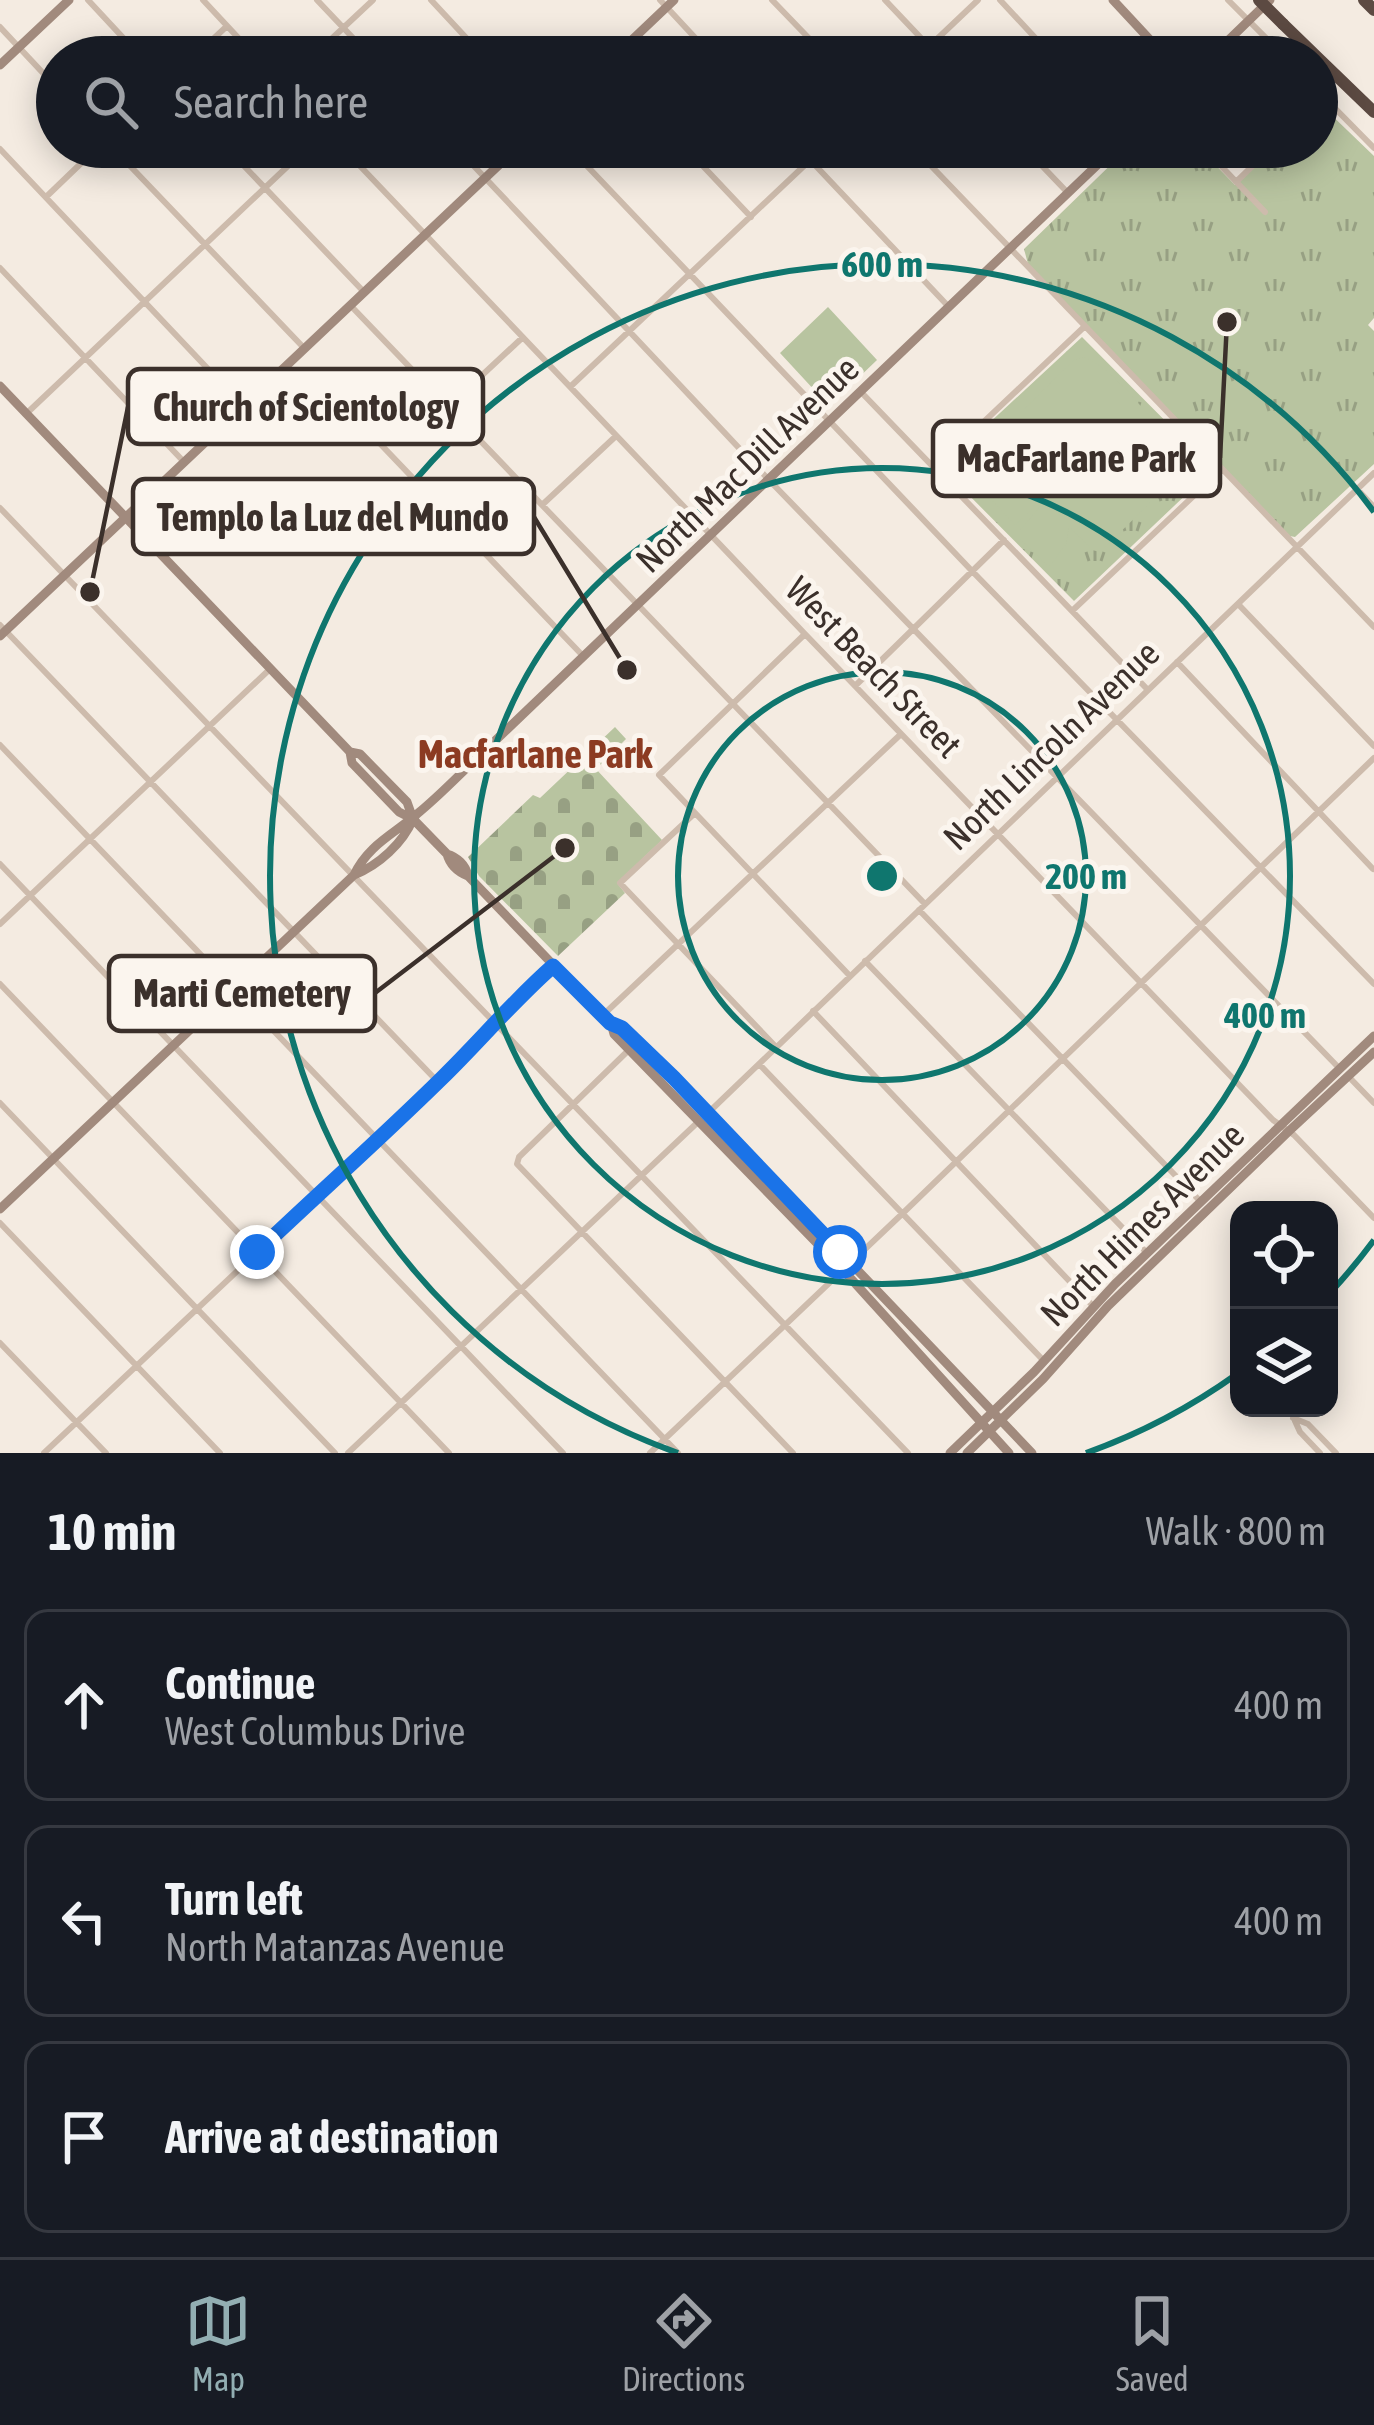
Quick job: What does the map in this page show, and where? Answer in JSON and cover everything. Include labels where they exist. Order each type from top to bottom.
[{"type":"highway","points":[[1259,0],[1295,36]]},
{"type":"highway","points":[[1364,0],[1374,10]]},
{"type":"highway","points":[[1338,77],[1374,112]]},
{"type":"street","points":[[0,65],[69,0]]},
{"type":"street","points":[[88,0],[121,36]]},
{"type":"street","points":[[203,0],[236,36]]},
{"type":"street","points":[[317,0],[351,36]]},
{"type":"street","points":[[334,36],[373,0]]},
{"type":"street","points":[[431,0],[464,36]]},
{"type":"street","points":[[772,0],[807,36]]},
{"type":"street","points":[[885,0],[919,36]]},
{"type":"street","points":[[940,36],[978,0]]},
{"type":"street","points":[[1000,0],[1033,36]]},
{"type":"street","points":[[1113,0],[1146,36]]},
{"type":"street","points":[[1228,0],[1263,36]]},
{"type":"street","points":[[1232,36],[1270,0]]},
{"type":"street","points":[[634,36],[667,2],[695,36]]},
{"type":"street","points":[[216,36],[227,26]]},
{"type":"street","points":[[0,27],[36,65]]},
{"type":"street","points":[[1338,111],[1374,148]]},
{"type":"street","points":[[0,149],[244,407]]},
{"type":"street","points":[[46,197],[76,168]]},
{"type":"street","points":[[132,168],[305,350]]},
{"type":"street","points":[[246,168],[365,292]]},
{"type":"street","points":[[26,414],[286,168]]},
{"type":"street","name":"West Beach Street","points":[[362,168],[710,536],[1374,1218]]},
{"type":"street","points":[[476,168],[769,480],[1374,1103]]},
{"type":"street","points":[[438,1082],[2,630],[496,168]]},
{"type":"street","points":[[589,168],[1374,984]]},
{"type":"street","points":[[705,168],[751,217]]},
{"type":"street","points":[[570,387],[802,168]]},
{"type":"street","points":[[818,168],[950,308]]},
{"type":"street","points":[[933,168],[1374,627]]},
{"type":"street","points":[[1044,168],[1068,194]]},
{"type":"street","name":"North Mac Dill Avenue","points":[[0,1209],[354,875],[370,869],[407,834],[413,818],[1095,168]]},
{"type":"street","points":[[1223,168],[1265,212]]},
{"type":"street","points":[[1236,182],[1250,168]]},
{"type":"street","points":[[0,268],[185,463]]},
{"type":"street","points":[[351,306],[1200,1201]]},
{"type":"street","points":[[934,470],[1084,327]]},
{"type":"street","points":[[448,407],[522,338]]},
{"type":"street","points":[[277,376],[318,417],[349,419],[367,430],[584,656]]},
{"type":"street","points":[[0,386],[350,752],[360,754],[407,802],[413,818],[460,873],[607,1019],[622,1028],[633,1045],[847,1267],[1032,1453]]},
{"type":"street","points":[[861,392],[1148,690]]},
{"type":"street","points":[[542,505],[616,436]]},
{"type":"street","points":[[1072,611],[1222,469]]},
{"type":"street","name":"North Lincoln Avenue","points":[[348,1453],[1374,473]]},
{"type":"street","points":[[1357,490],[1374,507]]},
{"type":"street","points":[[0,508],[908,1453]]},
{"type":"street","points":[[855,686],[1004,540]]},
{"type":"street","points":[[1238,604],[1374,746]]},
{"type":"street","points":[[805,634],[659,776],[850,976]]},
{"type":"street","points":[[1177,662],[1373,869]]},
{"type":"street","points":[[0,924],[271,668]]},
{"type":"street","points":[[607,1019],[901,734]]},
{"type":"street","points":[[0,745],[678,1453]]},
{"type":"street","points":[[650,1453],[1374,758]]},
{"type":"street","points":[[695,813],[620,884],[776,1047]]},
{"type":"street","points":[[0,864],[563,1453]]},
{"type":"street","points":[[866,961],[1151,1257]]},
{"type":"street","points":[[44,1453],[438,1082],[553,966]]},
{"type":"street","points":[[0,984],[449,1453]]},
{"type":"street","points":[[813,1011],[1093,1306]]},
{"type":"street","name":"North Himes Avenue","points":[[996,1417],[1052,1370],[1184,1216],[1374,1044]]},
{"type":"street","points":[[633,1045],[517,1164],[793,1453]]},
{"type":"street","points":[[759,1064],[1044,1361]]},
{"type":"street","points":[[0,1103],[334,1453]]},
{"type":"street","name":"North Himes Avenue","points":[[967,1453],[1093,1306],[1151,1257],[1284,1128]]},
{"type":"street","points":[[0,1223],[220,1453]]},
{"type":"street","points":[[847,1267],[1009,1453]]},
{"type":"street","points":[[0,1343],[106,1453]]},
{"type":"street","points":[[1321,1453],[1293,1418],[1308,1424],[1336,1453]]},
{"type":"street","name":"North Himes Avenue","points":[[950,1453],[985,1428]]},
{"type":"green space","points":[[1338,121],[1374,156],[1374,318],[1368,325],[1374,331],[1374,464],[1295,537],[1028,264],[1024,249],[1107,168],[1218,168],[1235,185],[1253,168],[1338,168]]},
{"type":"green space","points":[[828,307],[877,360],[829,406],[780,353]]},
{"type":"green space","points":[[1082,337],[1213,469],[1074,601],[943,469]]},
{"type":"green space","points":[[1083,357],[1115,379],[1163,431],[1122,462],[1076,468],[1050,463],[1015,418],[1074,360]]},
{"type":"green space","points":[[1017,433],[1038,457],[1044,480],[1037,502],[1015,525],[976,483],[977,472]]},
{"type":"green space","points":[[1099,470],[1124,480],[1150,503],[1100,552],[1092,550],[1069,526],[1066,544],[1049,567],[1020,539],[1019,531],[1063,484]]},
{"type":"green space","points":[[615,727],[626,739],[596,769],[662,840],[617,883],[625,893],[558,956],[479,876],[468,857]]},
{"type":"place","name":"MacFarlane Park","points":[[1227,322]]},
{"type":"place","name":"Church of Scientology","points":[[90,592]]},
{"type":"place","name":"Templo la Luz del Mundo","points":[[627,670]]},
{"type":"place","name":"Marti Cemetery","points":[[565,848]]},
{"type":"district","name":"Macfarlane Park","points":[[535,754]]},
{"type":"route","points":[[257,1252],[553,966],[674,1078],[840,1252]]}]
